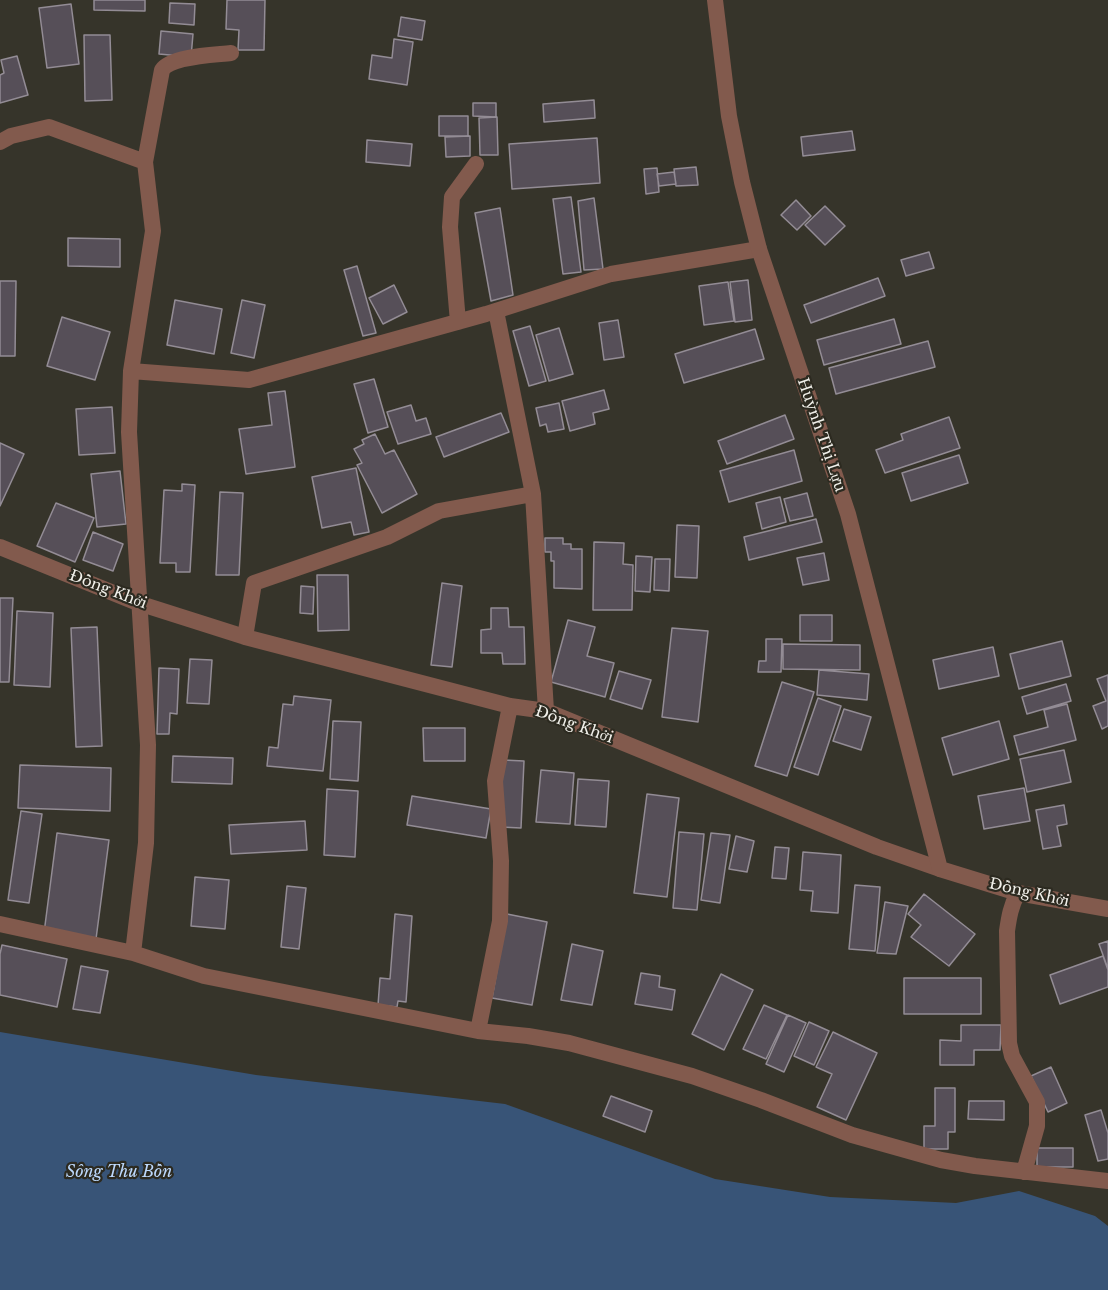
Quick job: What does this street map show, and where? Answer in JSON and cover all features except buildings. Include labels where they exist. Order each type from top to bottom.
[{"type":"street","name":"Huỳnh Thị Lựu","points":[[715,0],[729,116],[742,182],[759,249],[848,514],[940,869]]},
{"type":"street","points":[[133,953],[146,843],[148,745],[129,432],[131,371],[153,231],[145,162],[162,70],[165,66],[176,60],[231,53]]},
{"type":"street","points":[[0,142],[11,136],[49,127],[145,162]]},
{"type":"street","points":[[458,322],[450,227],[452,198],[476,164]]},
{"type":"street","points":[[131,371],[249,380],[496,311],[611,274],[759,249]]},
{"type":"street","points":[[496,311],[533,494],[546,711]]},
{"type":"street","points":[[245,637],[254,583],[387,537],[439,511],[533,494]]},
{"type":"street","name":"Đồng Khởi","points":[[0,547],[138,603],[245,637],[510,706],[546,711],[877,847],[940,869],[1018,893],[1108,909]]},
{"type":"street","points":[[478,1031],[500,921],[501,861],[495,781],[510,706]]},
{"type":"street","points":[[1018,893],[1009,916],[1007,931],[1009,1043],[1012,1056],[1037,1102],[1037,1126],[1024,1172]]},
{"type":"street","points":[[0,924],[133,953],[204,975],[478,1031],[569,1043],[692,1076],[852,1135],[912,1153],[975,1166],[1108,1181]]},
{"type":"water","name":"Sông Thu Bồn","points":[[0,1032],[256,1075],[505,1104],[715,1179],[830,1197],[956,1203],[1019,1191],[1095,1216],[1108,1226],[1108,1290],[0,1290]]}]
